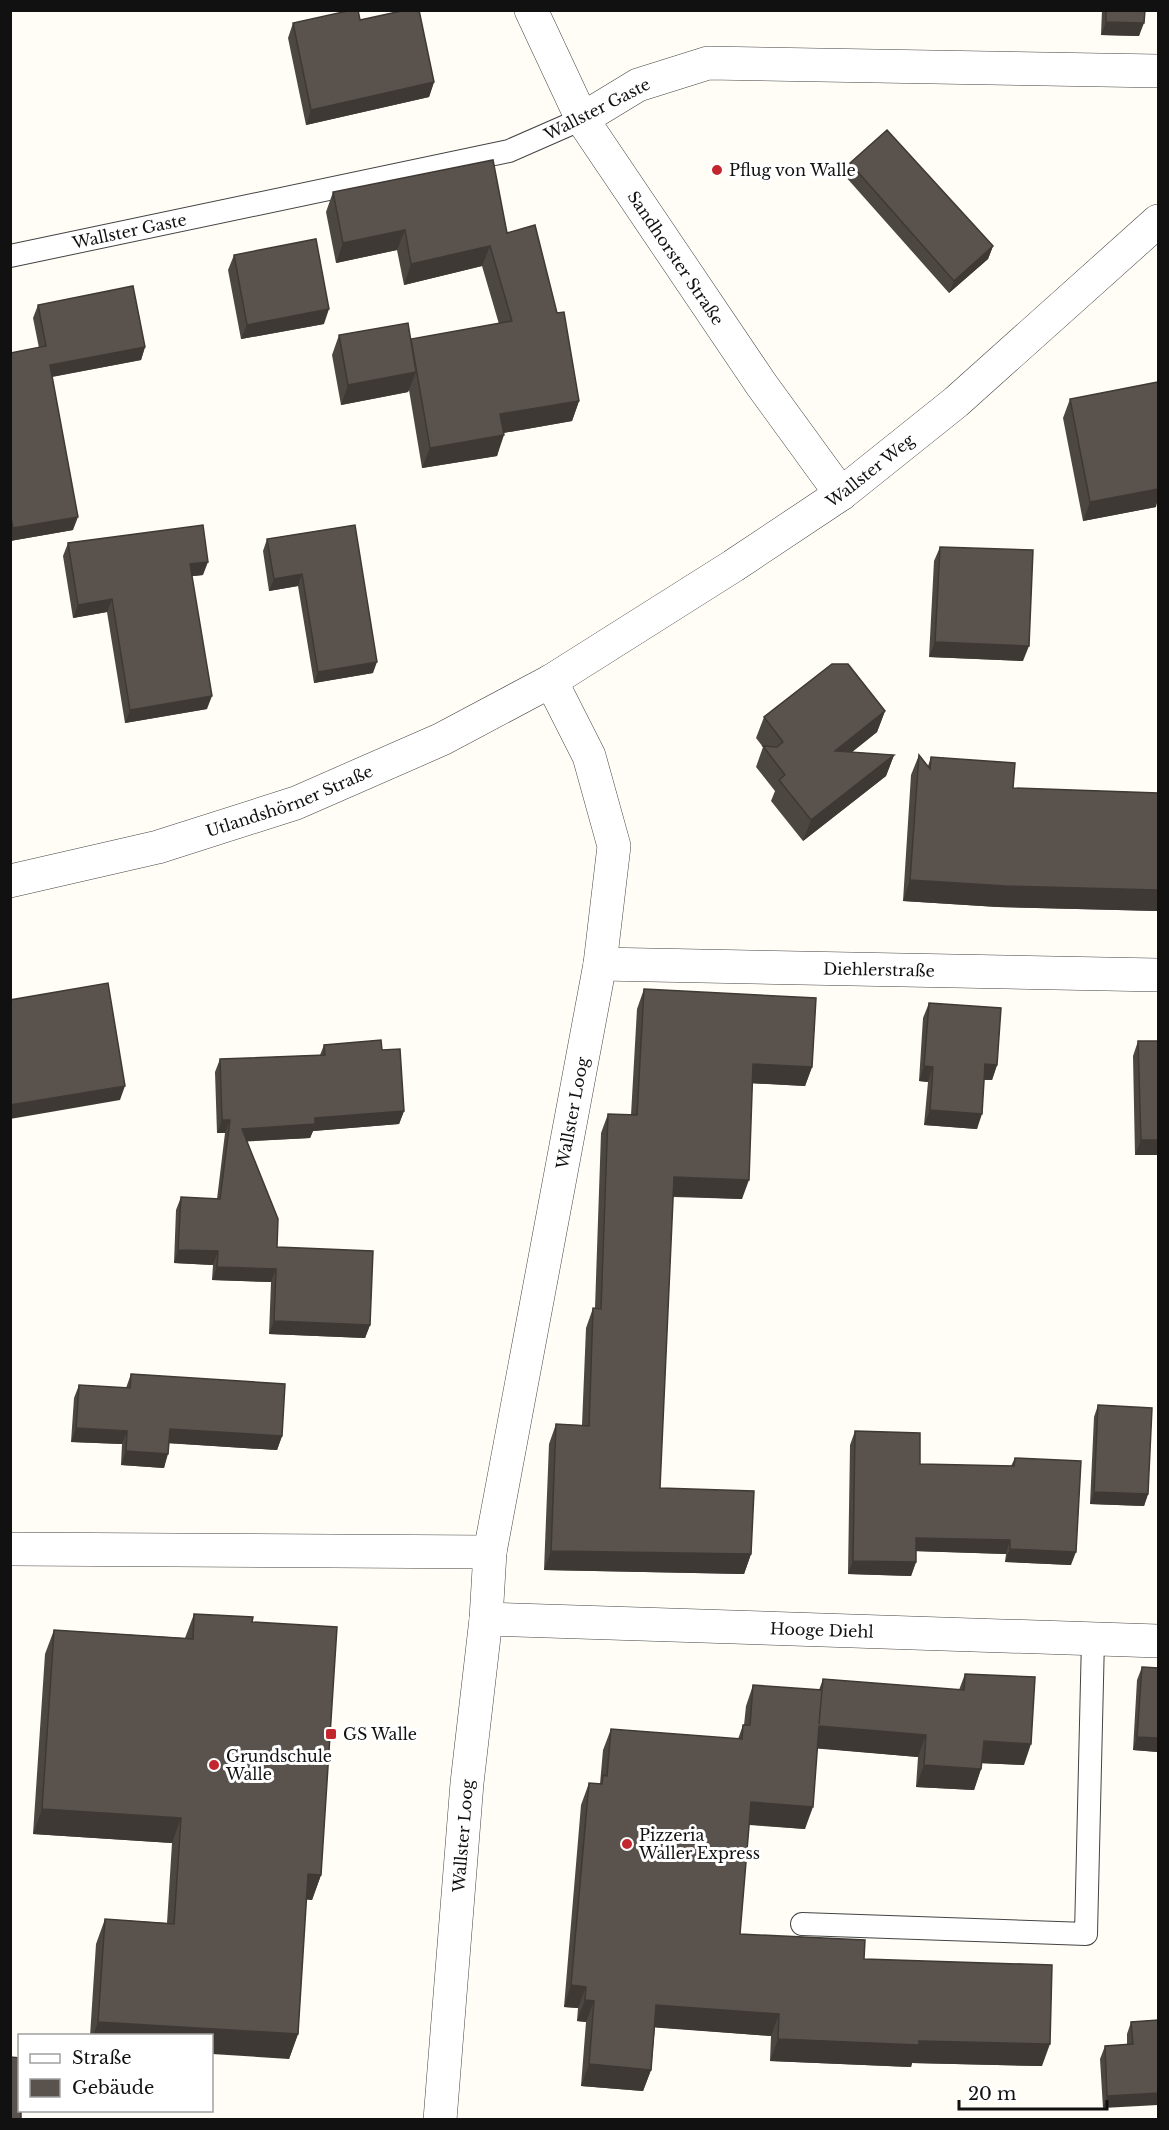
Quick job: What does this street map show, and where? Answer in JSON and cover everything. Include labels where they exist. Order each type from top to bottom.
[{"type":"street","name":"Sandhorster Straße","points":[[531,10],[582,119],[754,375],[841,494]]},
{"type":"street","name":"Wallster Gaste","points":[[582,119],[638,85],[708,63],[1158,71]]},
{"type":"street","name":"Wallster Weg","points":[[551,681],[734,566],[841,494],[956,402],[1158,221]]},
{"type":"street","name":"Utlandshörner Straße","points":[[10,881],[158,847],[296,803],[442,739],[551,681]]},
{"type":"street","name":"Wallster Loog","points":[[440,2120],[467,1783],[486,1619],[490,1552],[600,964],[614,846],[589,756],[551,681]]},
{"type":"street","name":"Diehlerstraße","points":[[600,964],[1158,975]]},
{"type":"street","points":[[10,1549],[490,1552]]},
{"type":"street","name":"Hooge Diehl","points":[[486,1619],[1158,1641]]},
{"type":"lane","name":"Wallster Gaste","points":[[10,256],[509,151],[582,119]]},
{"type":"lane","points":[[802,1924],[1086,1934],[1093,1639]]},
{"type":"building","points":[[358,10],[360,20],[406,10],[419,10],[434,82],[311,110],[293,23]]},
{"type":"building","points":[[1106,10],[1145,10],[1144,23],[1106,22]]},
{"type":"building","points":[[887,130],[993,246],[954,281],[850,163]]},
{"type":"building","points":[[493,160],[507,233],[535,225],[557,313],[564,312],[579,401],[500,414],[504,435],[430,448],[411,339],[512,321],[490,246],[411,264],[405,230],[343,243],[333,192]]},
{"type":"building","points":[[316,239],[329,309],[247,325],[234,255]]},
{"type":"building","points":[[133,286],[145,347],[50,365],[78,517],[13,528],[10,513],[10,353],[46,346],[38,305]]},
{"type":"building","points":[[408,323],[416,372],[348,385],[339,335]]},
{"type":"building","points":[[1158,382],[1158,489],[1090,502],[1070,399]]},
{"type":"building","points":[[203,525],[208,562],[190,564],[212,696],[130,710],[112,599],[78,605],[68,543]]},
{"type":"building","points":[[355,525],[377,662],[318,672],[302,574],[274,579],[267,539]]},
{"type":"building","points":[[940,547],[1033,550],[1029,646],[935,642]]},
{"type":"building","points":[[832,664],[848,664],[885,711],[835,751],[894,755],[811,820],[779,780],[785,775],[763,746],[777,747],[783,742],[764,717]]},
{"type":"building","points":[[919,755],[930,769],[931,757],[1015,763],[1013,788],[1158,793],[1158,890],[1006,886],[910,880]]},
{"type":"building","points":[[108,983],[125,1086],[10,1105],[10,1000]]},
{"type":"building","points":[[644,989],[816,998],[812,1067],[753,1064],[749,1180],[674,1177],[660,1488],[754,1491],[751,1554],[551,1551],[556,1424],[589,1426],[593,1308],[601,1309],[608,1114],[637,1115]]},
{"type":"building","points":[[929,1003],[1001,1008],[997,1065],[985,1064],[982,1114],[930,1110],[933,1067],[924,1066]]},
{"type":"building","points":[[381,1040],[382,1050],[400,1049],[404,1111],[315,1118],[315,1124],[242,1129],[278,1219],[277,1247],[373,1251],[370,1325],[274,1321],[276,1269],[217,1267],[218,1251],[178,1250],[181,1197],[220,1199],[230,1120],[222,1120],[220,1059],[325,1055],[324,1045]]},
{"type":"building","points":[[1138,1041],[1158,1041],[1158,1140],[1141,1140]]},
{"type":"building","points":[[131,1374],[285,1384],[282,1436],[170,1429],[168,1454],[126,1451],[127,1431],[76,1428],[79,1385],[130,1388]]},
{"type":"building","points":[[1098,1405],[1152,1408],[1148,1494],[1094,1492]]},
{"type":"building","points":[[855,1431],[920,1433],[920,1464],[1014,1466],[1015,1458],[1081,1461],[1076,1552],[1010,1549],[1010,1540],[916,1538],[916,1562],[853,1561]]},
{"type":"building","points":[[194,1614],[253,1617],[252,1622],[337,1627],[321,1875],[308,1874],[298,2034],[98,2022],[105,1919],[174,1924],[181,1818],[42,1809],[54,1630],[193,1639]]},
{"type":"building","points":[[1142,1667],[1158,1668],[1158,1738],[1137,1737]]},
{"type":"building","points":[[965,1674],[1035,1677],[1031,1744],[984,1741],[981,1769],[924,1765],[926,1735],[819,1726],[813,1807],[751,1802],[740,1934],[865,1940],[864,1959],[1052,1965],[1050,2044],[919,2041],[919,2045],[778,2039],[779,2014],[656,2005],[651,2070],[589,2064],[594,2001],[585,2000],[586,1987],[571,1985],[589,1783],[602,1784],[603,1775],[607,1776],[611,1729],[742,1739],[743,1725],[750,1725],[753,1685],[822,1690],[819,1724],[823,1679],[964,1690]]},
{"type":"building","points":[[1158,2020],[1158,2093],[1107,2096],[1105,2046],[1133,2044],[1131,2022]]},
{"type":"building","points":[[10,2057],[18,2058],[18,2112],[21,2112],[21,2120],[10,2120]]},
{"type":"place","name":"Pflug von Walle","points":[[717,170]]},
{"type":"place","name":"GS Walle","points":[[331,1734]]},
{"type":"place","name":"Grundschule Walle","points":[[214,1765]]},
{"type":"place","name":"Pizzeria Waller Express","points":[[627,1844]]}]
